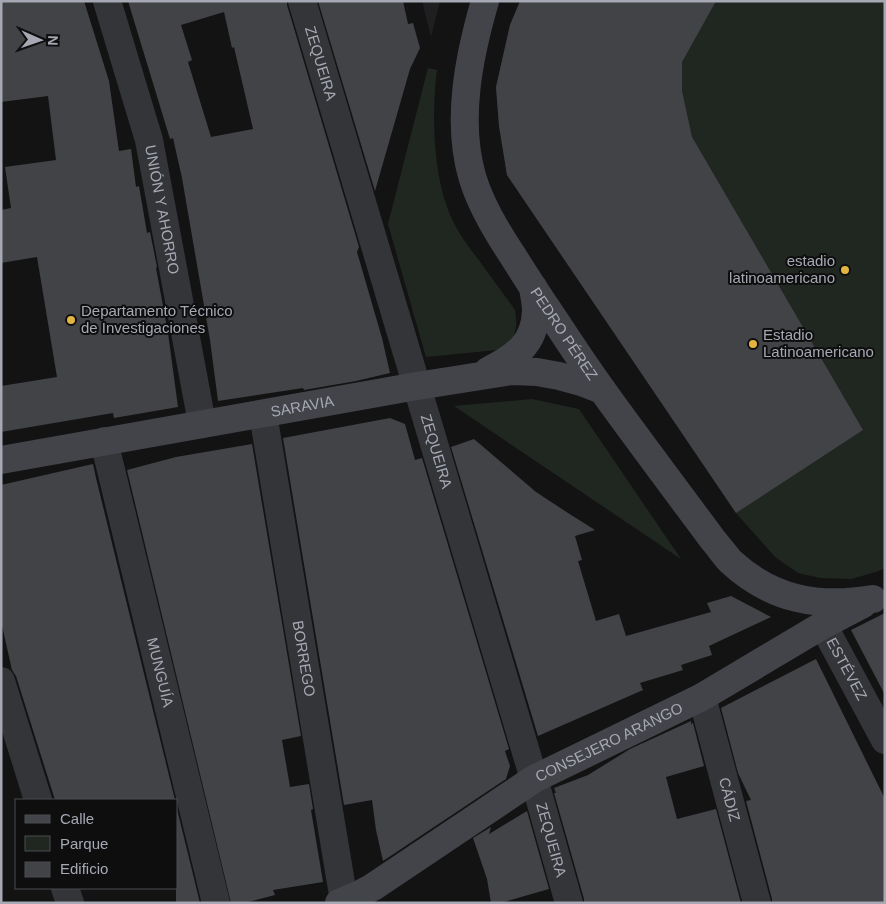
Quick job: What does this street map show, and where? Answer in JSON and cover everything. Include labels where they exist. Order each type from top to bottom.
[{"type":"street","name":"UNIÓN Y AHORRO","points":[[107,1],[149,140],[202,423]]},
{"type":"street","name":"ZEQUEIRA","points":[[302,1],[534,779],[569,903]]},
{"type":"street","name":"PEDRO PÉREZ","points":[[485,1],[472,56],[464,125],[466,148],[472,176],[491,221],[602,390],[713,540],[730,560],[751,578],[800,600],[813,609],[824,625]]},
{"type":"street","points":[[479,376],[518,353],[534,331],[536,309],[533,287]]},
{"type":"street","name":"SARAVIA","points":[[1,460],[202,423],[512,371],[537,372],[559,376],[602,390]]},
{"type":"street","name":"BORREGO","points":[[263,414],[342,902]]},
{"type":"street","name":"MUNGUÍA","points":[[104,441],[216,903]]},
{"type":"street","name":"PEDRO PÉREZ","points":[[800,600],[840,603],[879,596]]},
{"type":"street","name":"CONSEJERO ARANGO","points":[[342,902],[373,887],[534,779],[702,697],[824,625],[879,596]]},
{"type":"street","name":"ESTÉVEZ","points":[[824,625],[885,740]]},
{"type":"street","points":[[1,681],[38,799]]},
{"type":"street","name":"CÁDIZ","points":[[702,697],[757,903]]},
{"type":"street","points":[[65,889],[70,903]]},
{"type":"shaded area","points":[[422,1],[440,1],[431,37]]},
{"type":"green space","name":"Estadio Latinoamericano","points":[[520,1],[885,1],[885,568],[851,579],[820,578],[798,573],[775,557],[736,513],[507,175],[499,126],[496,87],[510,25]]},
{"type":"green space","points":[[428,68],[437,70],[434,128],[438,170],[448,209],[464,240],[515,310],[516,329],[512,339],[497,350],[426,357],[388,224]]},
{"type":"green space","points":[[532,399],[579,409],[681,559],[454,406]]},
{"type":"building","points":[[1,1],[84,1],[109,81],[119,151],[131,149],[136,187],[139,186],[147,233],[150,232],[157,267],[178,407],[114,418],[113,413],[1,432],[1,386],[57,377],[37,257],[1,263],[1,210],[11,208],[5,167],[56,160],[48,96],[1,102]]},
{"type":"building","points":[[128,1],[287,1],[359,247],[357,252],[390,373],[304,390],[303,388],[218,401],[210,340],[182,178],[173,138],[170,139]],"holes":[[[224,12],[232,48],[234,47],[253,129],[211,137],[188,62],[192,60],[181,25]]]},
{"type":"building","points":[[318,1],[403,1],[408,24],[413,23],[420,48],[410,69],[375,191]]},
{"type":"building","points":[[520,1],[716,1],[682,62],[682,91],[692,137],[863,430],[736,513],[507,175],[499,126],[496,87],[510,25]]},
{"type":"building","points":[[390,418],[405,424],[415,460],[422,458],[509,749],[505,751],[510,766],[506,779],[383,861],[372,800],[344,805],[283,438]]},
{"type":"building","points":[[474,439],[536,492],[595,530],[575,536],[582,560],[578,561],[596,621],[619,614],[626,636],[711,612],[707,603],[731,596],[771,617],[709,646],[712,655],[681,665],[683,670],[640,683],[643,690],[538,736],[451,447]]},
{"type":"building","points":[[252,444],[301,736],[282,740],[290,787],[309,784],[313,809],[311,810],[323,882],[273,890],[275,895],[244,903],[231,903],[127,470],[176,457]]},
{"type":"building","points":[[93,464],[175,799],[55,799],[16,676],[12,670],[1,621],[1,485]]},
{"type":"building","points":[[885,613],[885,695],[851,630]]},
{"type":"building","points":[[816,659],[885,799],[885,903],[772,903],[746,801],[751,800],[738,773],[721,708]]},
{"type":"building","points":[[691,721],[704,766],[666,777],[677,819],[716,809],[741,903],[584,903],[554,788],[588,775],[630,749]]},
{"type":"building","points":[[527,811],[549,889],[500,903],[491,903],[487,879],[473,838],[491,827],[489,834]]},
{"type":"building","points":[[178,813],[200,903],[176,903],[176,889],[178,889]]},
{"type":"place","name":"estadio latinoamericano","points":[[845,270]]},
{"type":"place","name":"Departamento Técnico de Investigaciones","points":[[71,320]]},
{"type":"place","name":"Estadio Latinoamericano","points":[[753,344]]}]
